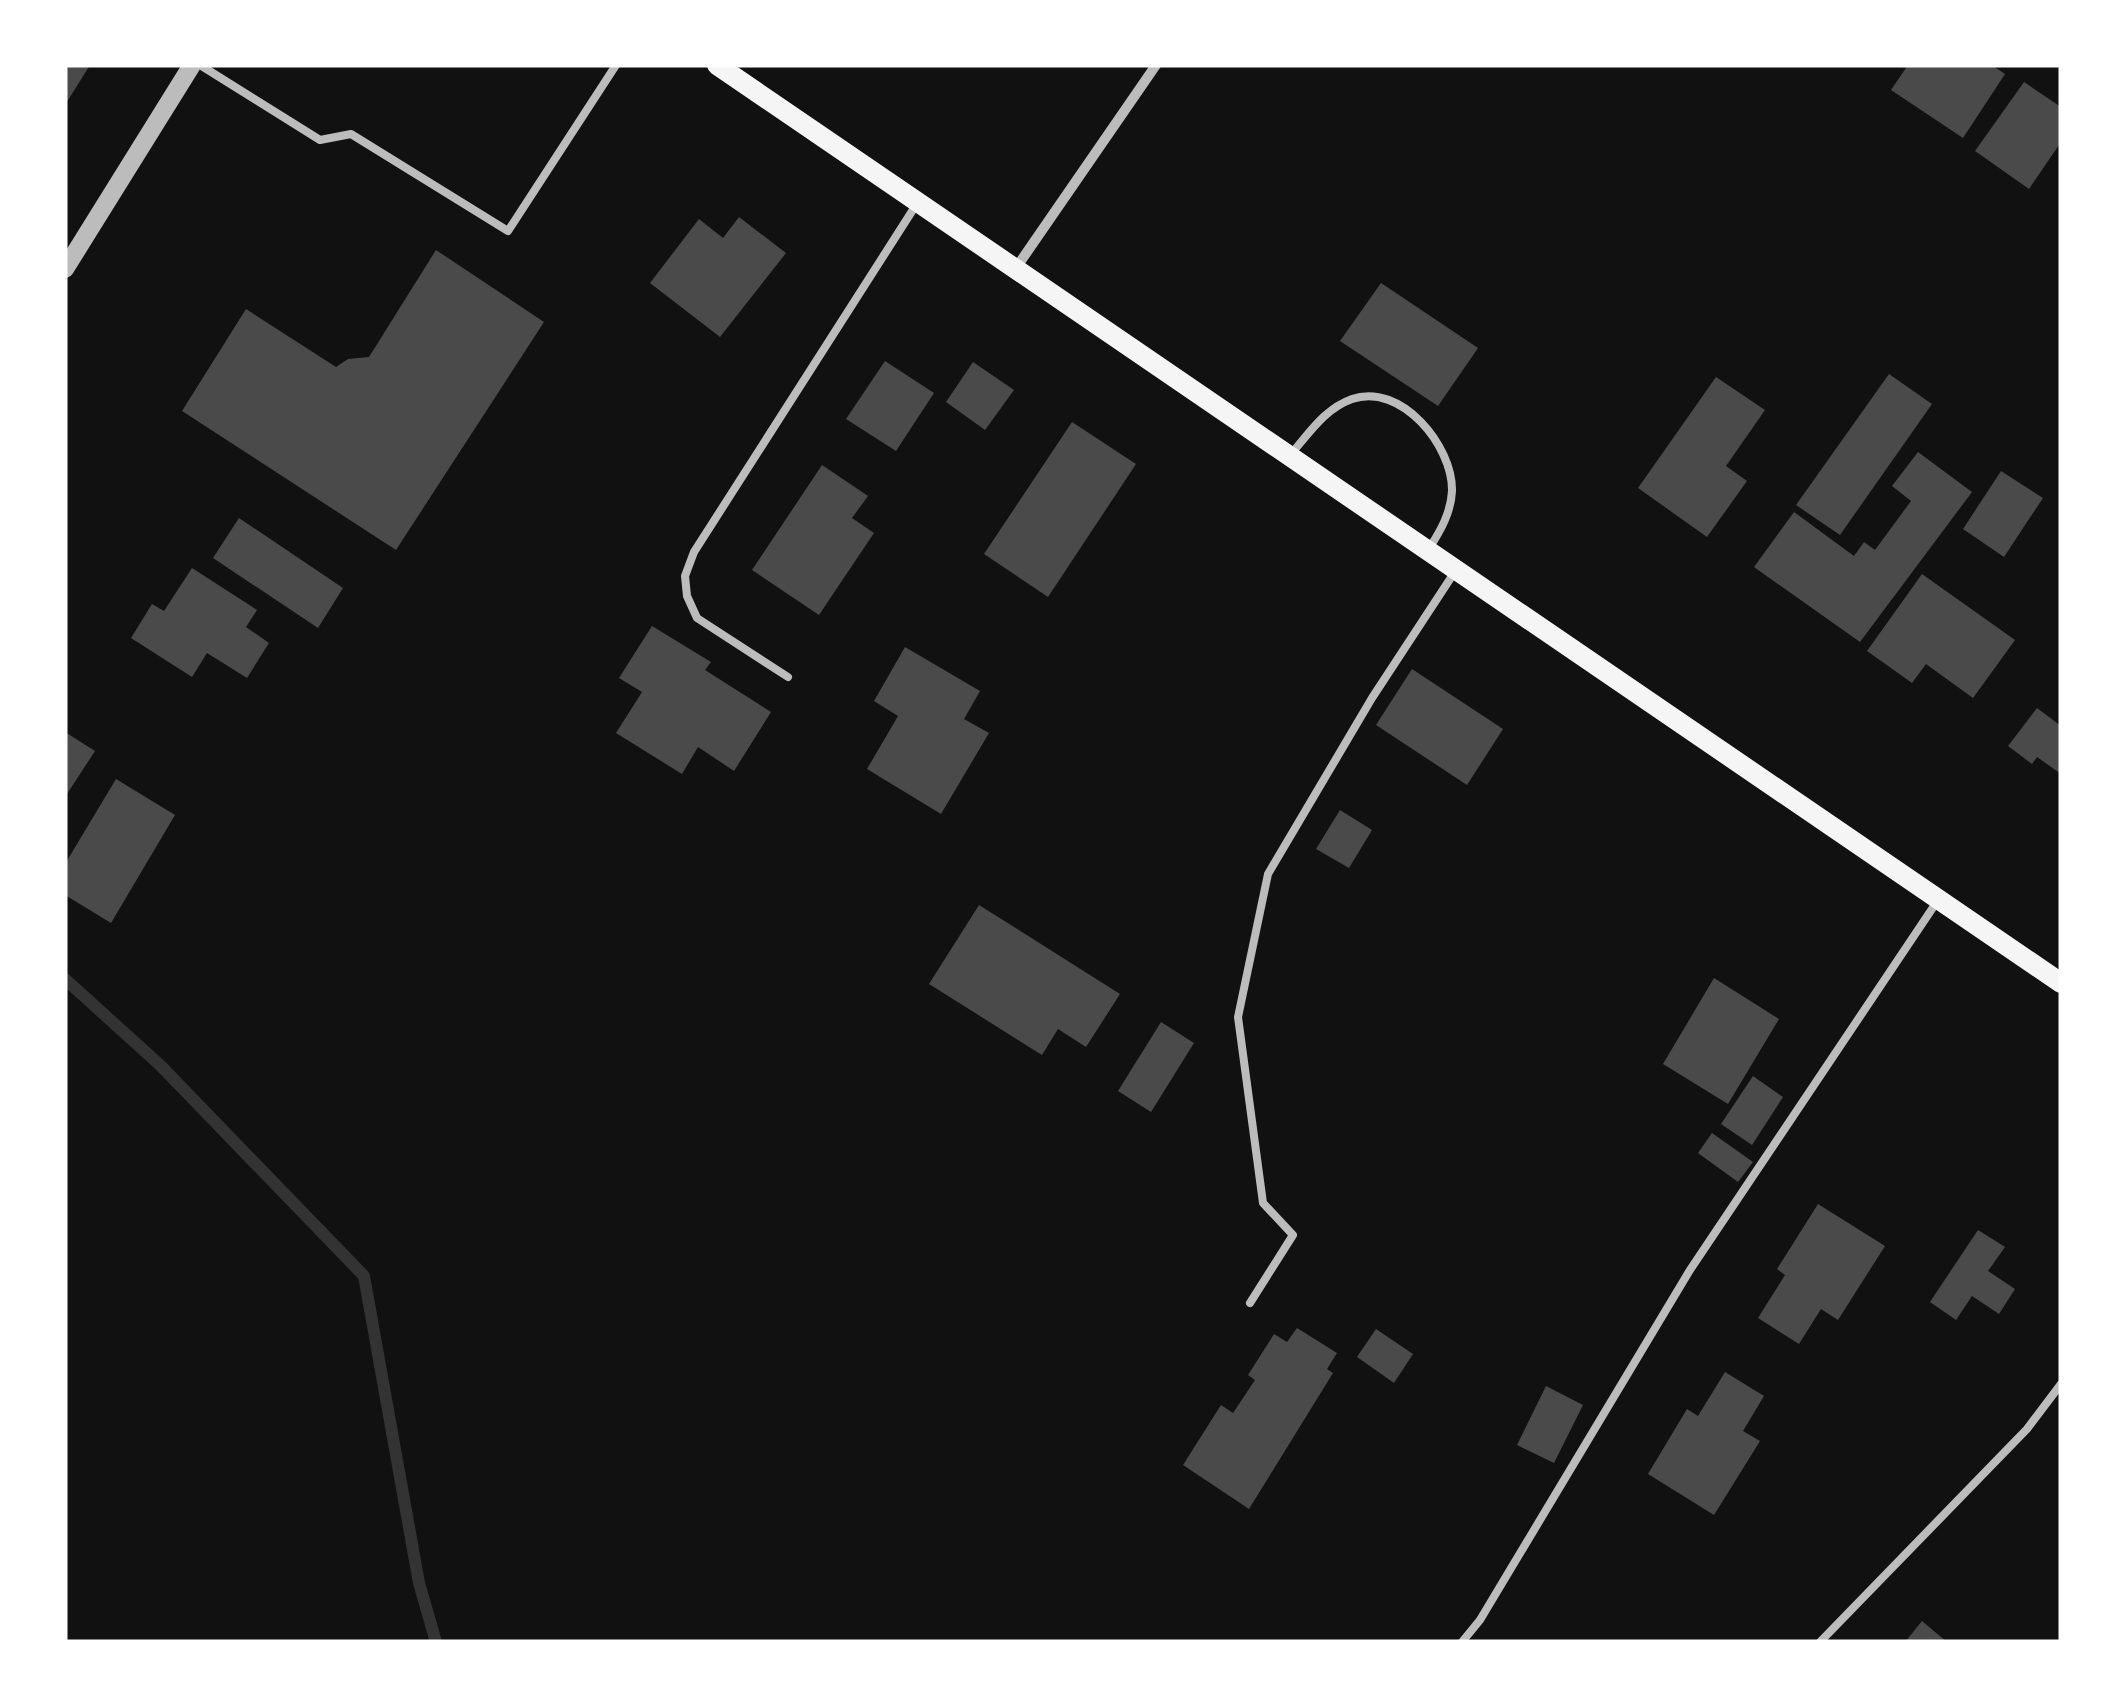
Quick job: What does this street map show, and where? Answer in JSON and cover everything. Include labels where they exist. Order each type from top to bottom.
[{"type":"main road","points":[[717,65],[2061,983]]},
{"type":"street","points":[[65,269],[196,65]]},
{"type":"street","points":[[1016,268],[1156,65]]},
{"type":"lane","points":[[196,65],[320,140],[352,134],[508,232],[616,65]]},
{"type":"lane","points":[[788,678],[697,618],[686,596],[685,576],[694,552],[918,201]]},
{"type":"lane","points":[[1290,455],[1326,414],[1350,400],[1376,397],[1403,408],[1441,448],[1451,478],[1447,517],[1428,550]]},
{"type":"lane","points":[[1250,1303],[1293,1235],[1263,1203],[1238,1017],[1268,874],[1372,698],[1456,569]]},
{"type":"lane","points":[[1462,1642],[1480,1620],[1690,1270],[1939,899]]},
{"type":"lane","points":[[1820,1642],[2027,1429],[2061,1384]]},
{"type":"building","points":[[65,65],[90,65],[65,105]]},
{"type":"building","points":[[1908,65],[1992,65],[2005,74],[1963,138],[1891,90]]},
{"type":"building","points":[[2024,82],[2061,107],[2061,142],[2029,189],[1975,151]]},
{"type":"building","points":[[739,217],[786,253],[720,337],[650,283],[699,219],[723,238]]},
{"type":"building","points":[[436,250],[544,322],[396,550],[182,411],[246,309],[336,367],[348,359],[369,357]]},
{"type":"building","points":[[1381,283],[1478,348],[1438,406],[1340,341]]},
{"type":"building","points":[[885,361],[934,393],[896,451],[846,419]]},
{"type":"building","points":[[973,362],[1014,390],[985,430],[946,402]]},
{"type":"building","points":[[1889,374],[1932,404],[1840,535],[1796,505]]},
{"type":"building","points":[[1716,377],[1765,410],[1726,466],[1747,481],[1707,537],[1638,488]]},
{"type":"building","points":[[1072,422],[1136,464],[1048,597],[984,554]]},
{"type":"building","points":[[1918,452],[1972,492],[1860,642],[1754,567],[1794,512],[1854,556],[1864,542],[1875,550],[1911,501],[1892,486]]},
{"type":"building","points":[[822,465],[868,496],[852,518],[874,533],[819,615],[752,570]]},
{"type":"building","points":[[2001,471],[2043,498],[2004,557],[1963,529]]},
{"type":"building","points":[[239,518],[343,588],[318,628],[213,558]]},
{"type":"building","points":[[192,568],[257,610],[246,627],[269,643],[247,678],[207,653],[192,677],[131,638],[152,604],[164,611]]},
{"type":"building","points":[[1922,574],[2015,640],[1973,698],[1926,664],[1912,683],[1867,651]]},
{"type":"building","points":[[652,626],[711,662],[705,670],[771,712],[734,771],[698,747],[682,774],[616,733],[642,692],[619,678]]},
{"type":"building","points":[[905,647],[980,691],[964,719],[989,733],[941,814],[867,769],[898,716],[874,701]]},
{"type":"building","points":[[1412,669],[1503,729],[1467,785],[1376,725]]},
{"type":"building","points":[[2037,708],[2061,726],[2061,774],[2037,757],[2032,764],[2008,746]]},
{"type":"building","points":[[65,732],[95,751],[65,797]]},
{"type":"building","points":[[116,779],[175,815],[111,923],[65,895],[65,864]]},
{"type":"building","points":[[1340,810],[1372,830],[1349,868],[1316,849]]},
{"type":"building","points":[[979,905],[1120,994],[1086,1047],[1058,1029],[1042,1055],[929,984]]},
{"type":"building","points":[[1714,978],[1779,1019],[1728,1104],[1663,1064]]},
{"type":"building","points":[[1161,1022],[1194,1043],[1151,1112],[1118,1091]]},
{"type":"building","points":[[1753,1076],[1783,1097],[1752,1145],[1721,1124]]},
{"type":"building","points":[[1712,1133],[1753,1162],[1738,1182],[1698,1153]]},
{"type":"building","points":[[1818,1204],[1885,1246],[1838,1320],[1821,1309],[1799,1344],[1758,1318],[1785,1275],[1777,1269]]},
{"type":"building","points":[[1978,1230],[2005,1247],[1988,1271],[2015,1289],[1999,1314],[1972,1296],[1956,1320],[1930,1302]]},
{"type":"building","points":[[1297,1328],[1337,1353],[1327,1369],[1333,1373],[1249,1509],[1183,1465],[1221,1405],[1233,1413],[1255,1380],[1248,1375],[1274,1334],[1287,1342]]},
{"type":"building","points":[[1376,1329],[1413,1354],[1394,1383],[1357,1357]]},
{"type":"building","points":[[1725,1372],[1764,1396],[1743,1431],[1760,1441],[1714,1515],[1648,1474],[1687,1409],[1698,1416]]},
{"type":"building","points":[[1546,1386],[1583,1405],[1554,1463],[1517,1445]]},
{"type":"building","points":[[1922,1621],[1947,1642],[1905,1642]]},
{"type":"waterway","points":[[65,979],[161,1066],[364,1276],[419,1583],[436,1642]]}]
